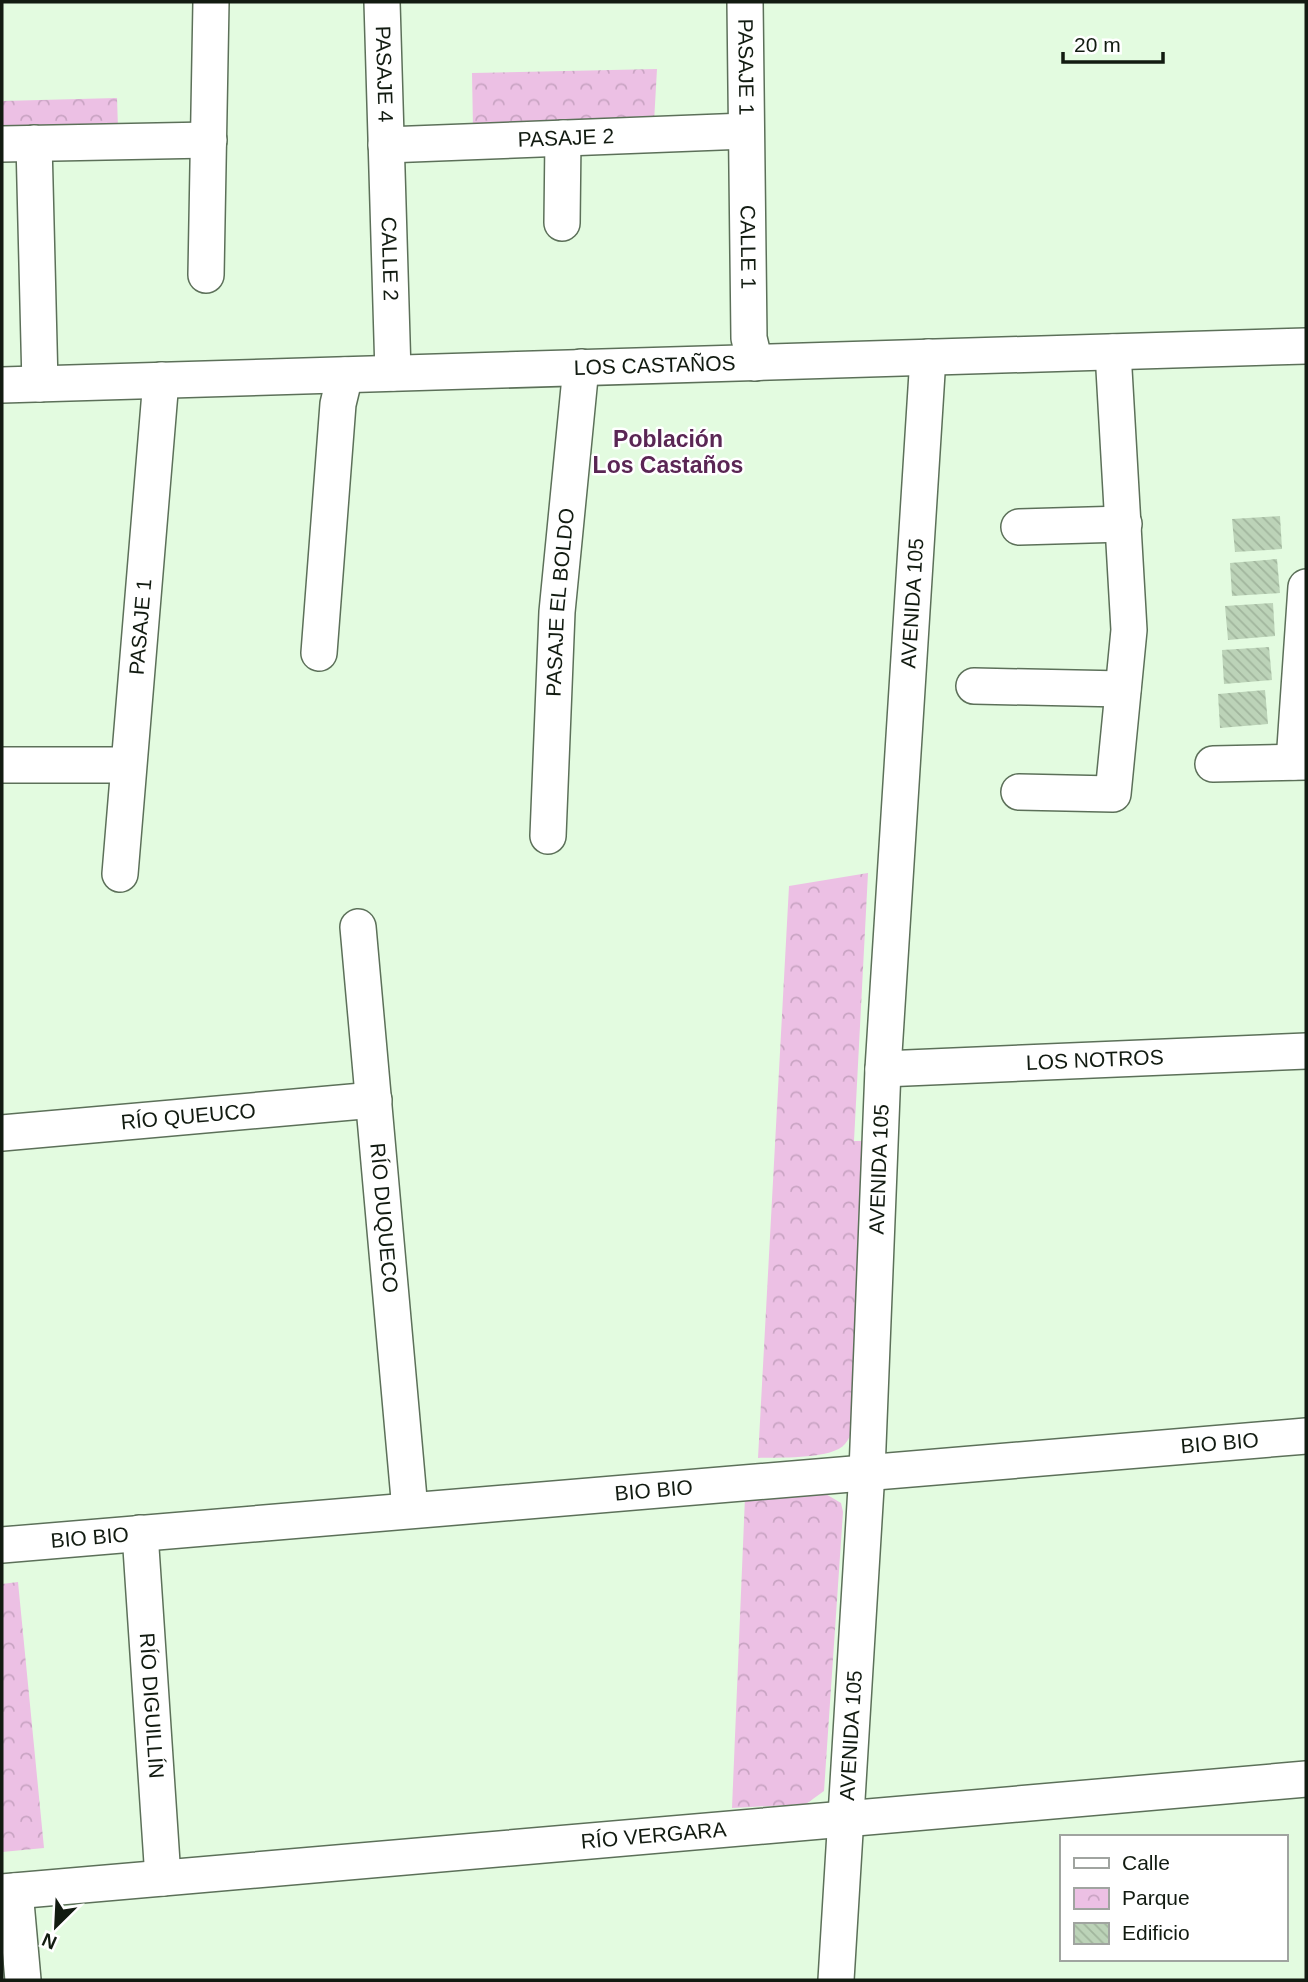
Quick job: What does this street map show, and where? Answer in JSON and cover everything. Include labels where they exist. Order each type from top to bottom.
[{"type":"street","points":[[206,275],[212,2]]},
{"type":"street","name":"PASAJE 4","points":[[382,2],[386,145]]},
{"type":"street","name":"PASAJE 1","points":[[745,2],[746,131]]},
{"type":"street","name":"PASAJE 2","points":[[386,145],[746,131]]},
{"type":"street","name":"CALLE 1","points":[[746,131],[748,338],[755,363]]},
{"type":"street","points":[[562,223],[563,138]]},
{"type":"street","points":[[40,384],[18,144],[209,139]]},
{"type":"street","name":"CALLE 2","points":[[386,145],[393,373]]},
{"type":"street","name":"LOS CASTAÑOS","points":[[2,385],[1306,346]]},
{"type":"street","points":[[1019,792],[1113,794],[1129,630],[1113,352]]},
{"type":"street","name":"AVENIDA 105","points":[[836,1980],[867,1471],[883,1069],[928,357]]},
{"type":"street","name":"PASAJE EL BOLDO","points":[[548,836],[556,624],[581,367]]},
{"type":"street","points":[[319,653],[338,404],[345,375]]},
{"type":"street","name":"PASAJE 1","points":[[120,874],[162,380]]},
{"type":"street","points":[[1019,527],[1124,524]]},
{"type":"street","points":[[1213,764],[1300,762],[1306,587]]},
{"type":"street","points":[[974,686],[1123,689]]},
{"type":"street","points":[[2,765],[128,765]]},
{"type":"street","name":"RÍO DUQUECO","points":[[358,927],[410,1510]]},
{"type":"street","name":"LOS NOTROS","points":[[883,1069],[1306,1051]]},
{"type":"street","name":"RÍO QUEUCO","points":[[2,1133],[374,1100]]},
{"type":"street","name":"BIO BIO","points":[[2,1545],[1306,1436]]},
{"type":"street","name":"RÍO DIGUILLÍN","points":[[140,1533],[163,1878]]},
{"type":"street","name":"RÍO VERGARA","points":[[8,1891],[1306,1779]]},
{"type":"street","points":[[8,1891],[23,1980]]},
{"type":"green space","points":[[657,69],[654,122],[473,129],[472,73]]},
{"type":"green space","points":[[117,98],[118,128],[2,131],[2,101]]},
{"type":"green space","points":[[868,873],[854,1141],[865,1141],[855,1418],[849,1438],[838,1449],[804,1457],[758,1458],[789,886]]},
{"type":"green space","points":[[824,1493],[841,1503],[843,1512],[824,1791],[806,1804],[732,1808],[745,1497]]},
{"type":"green space","points":[[18,1582],[44,1848],[2,1852],[2,1584]]},
{"type":"building","points":[[1280,516],[1282,549],[1235,552],[1232,519]]},
{"type":"building","points":[[1277,559],[1280,593],[1232,596],[1230,563]]},
{"type":"building","points":[[1273,603],[1275,636],[1228,640],[1225,606]]},
{"type":"building","points":[[1269,647],[1272,680],[1224,684],[1222,650]]},
{"type":"building","points":[[1265,690],[1268,724],[1220,728],[1218,694]]},
{"type":"district","name":"Población Los Castaños","points":[[668,452]]}]
